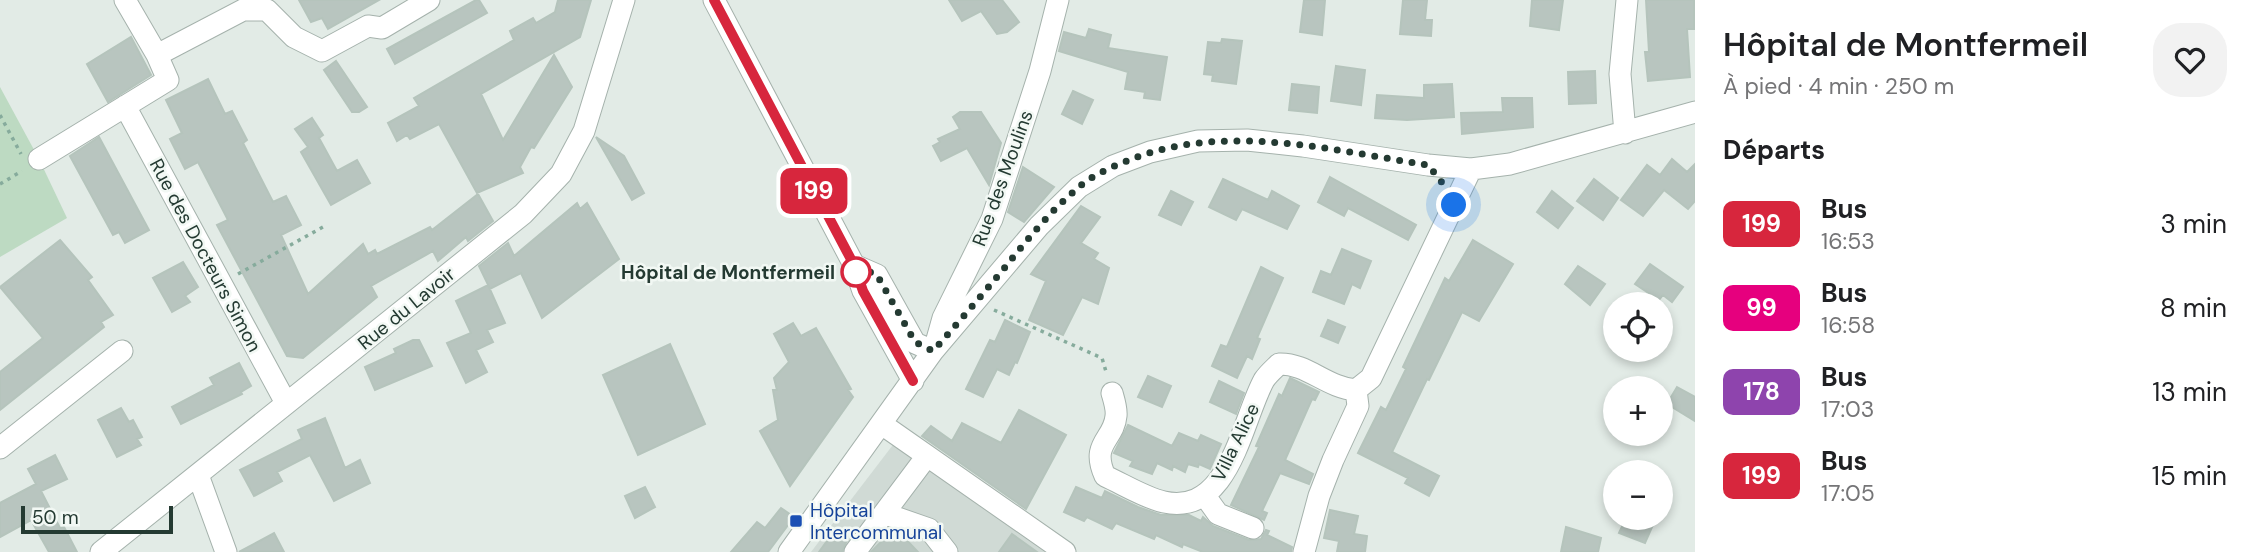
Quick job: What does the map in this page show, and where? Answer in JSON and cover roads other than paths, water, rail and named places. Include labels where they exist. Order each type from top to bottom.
[{"type":"street","points":[[30,161],[168,80],[157,54],[125,0]]},
{"type":"street","points":[[157,54],[243,10],[267,10],[294,37],[322,51],[368,26],[382,28],[429,0]]},
{"type":"street","name":"Rue du Lavoir","points":[[101,552],[523,214],[561,174],[584,131],[624,0]]},
{"type":"street","points":[[714,0],[856,272],[870,304],[913,381]]},
{"type":"street","name":"Rue des Moulins","points":[[789,552],[883,425],[933,351],[943,318],[970,298],[992,219],[1040,71],[1058,0]]},
{"type":"street","points":[[1625,133],[1620,74],[1627,0]]},
{"type":"street","name":"Rue des Docteurs Simon","points":[[125,106],[286,403]]},
{"type":"street","points":[[970,298],[1079,187],[1113,166],[1150,152],[1198,141],[1247,140],[1471,169],[1510,164],[1695,112]]},
{"type":"street","points":[[1428,165],[1448,190],[1454,205]]},
{"type":"street","points":[[1304,552],[1319,495],[1358,405],[1356,390],[1371,378],[1471,169]]},
{"type":"street","points":[[856,272],[877,275],[915,342],[933,351]]},
{"type":"street","points":[[0,448],[122,351]]},
{"type":"street","name":"Villa Alice","points":[[1112,393],[1116,417],[1103,445],[1099,462],[1105,476],[1164,502],[1186,503],[1205,496],[1221,481],[1265,378],[1279,365],[1293,364],[1342,389],[1356,390]]},
{"type":"street","points":[[883,425],[1058,550]]},
{"type":"street","points":[[855,552],[928,456]]},
{"type":"street","points":[[198,475],[226,552]]},
{"type":"street","points":[[1205,496],[1218,514],[1253,528]]},
{"type":"street","points":[[886,514],[929,529],[947,552]]},
{"type":"place","name":"Hôpital de Montfermeil","points":[[856,272]]},
{"type":"place","name":"Hôpital Intercommunal","points":[[796,521]]}]
